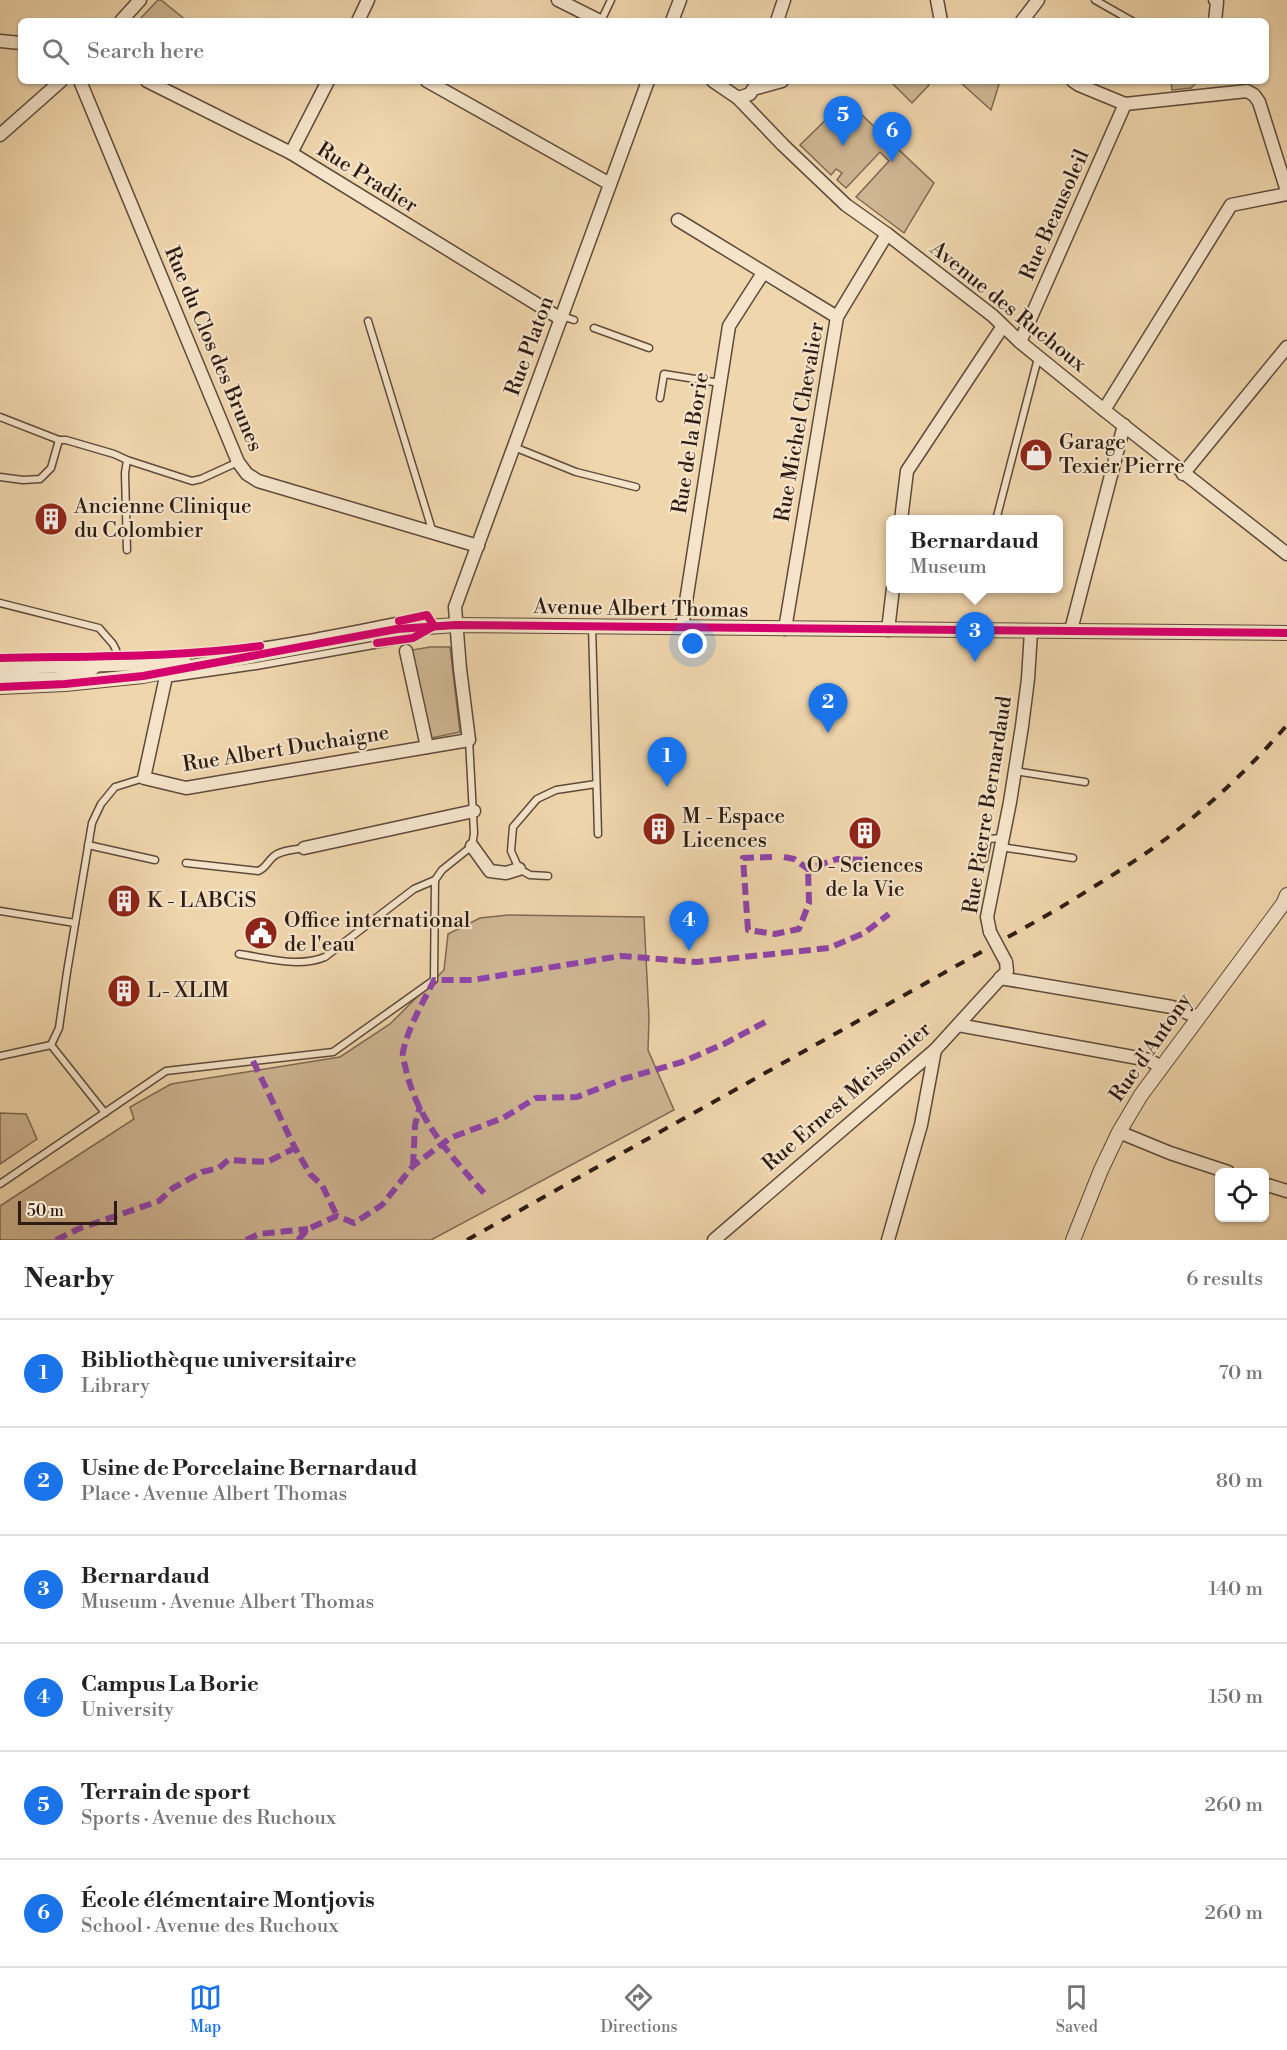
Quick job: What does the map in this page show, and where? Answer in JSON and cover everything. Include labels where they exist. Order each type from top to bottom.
[{"type":"street","points":[[125,18],[140,0]]},
{"type":"street","points":[[359,18],[368,0]]},
{"type":"street","points":[[558,0],[595,18]]},
{"type":"street","points":[[673,18],[680,0]]},
{"type":"street","points":[[778,18],[784,0]]},
{"type":"street","points":[[937,0],[940,18]]},
{"type":"street","points":[[1024,18],[1038,0]]},
{"type":"street","points":[[1215,18],[1217,1]]},
{"type":"street","points":[[0,41],[18,44]]},
{"type":"street","points":[[0,135],[58,84]]},
{"type":"street","name":"Rue du Clos des Brunes","points":[[81,84],[238,462],[247,474],[258,481],[478,546]]},
{"type":"street","name":"Rue Pradier","points":[[153,84],[291,153],[565,318]]},
{"type":"street","points":[[291,153],[326,84]]},
{"type":"street","points":[[431,84],[610,184]]},
{"type":"street","name":"Rue Platon","points":[[469,740],[454,607],[565,318],[647,84]]},
{"type":"street","name":"Avenue des Ruchoux","points":[[717,84],[738,98],[846,205],[887,234],[1183,474],[1287,554]]},
{"type":"street","points":[[1082,84],[1125,104],[1247,91],[1254,95],[1258,102],[1287,193],[1231,205],[1104,410]]},
{"type":"street","points":[[1210,95],[1211,84]]},
{"type":"street","points":[[738,98],[750,94],[754,85]]},
{"type":"street","name":"Rue Beausoleil","points":[[1020,342],[1125,104]]},
{"type":"street","points":[[678,220],[837,317]]},
{"type":"street","name":"Rue Michel Chevalier","points":[[785,628],[837,317],[887,234]]},
{"type":"street","name":"Rue de la Borie","points":[[682,627],[729,326],[763,273]]},
{"type":"street","points":[[902,515],[907,471],[1003,326]]},
{"type":"street","points":[[1183,474],[1287,347]]},
{"type":"street","points":[[1071,630],[1124,425]]},
{"type":"street","points":[[888,630],[892,593]]},
{"type":"street","name":"Avenue Albert Thomas","points":[[0,688],[166,676],[219,663],[397,629],[456,625],[1287,633]]},
{"type":"street","name":"Rue Pierre Bernardaud","points":[[1000,978],[1006,971],[1006,962],[990,932],[987,917],[1014,771],[1028,679],[1031,632]]},
{"type":"street","points":[[406,651],[427,747]]},
{"type":"street","name":"Avenue Albert Thomas","points":[[0,668],[117,660],[219,663]]},
{"type":"street","points":[[0,678],[75,676],[89,672],[98,663]]},
{"type":"street","name":"Rue Albert Duchaigne","points":[[166,676],[144,778],[186,788],[469,740]]},
{"type":"street","points":[[304,848],[474,811]]},
{"type":"street","points":[[472,846],[490,871],[506,873],[519,869]]},
{"type":"street","name":"Rue d'Antony","points":[[1073,1240],[1101,1170],[1119,1132],[1141,1095],[1287,895]]},
{"type":"street","points":[[1000,978],[1172,1007],[1198,1017]]},
{"type":"street","name":"Rue Ernest Meissonier","points":[[714,1240],[935,1050],[1000,978]]},
{"type":"street","points":[[958,1024],[1149,1060],[1161,1067]]},
{"type":"street","points":[[888,1240],[921,1125],[935,1050]]},
{"type":"street","points":[[1119,1132],[1215,1169]]},
{"type":"street","points":[[1269,1186],[1287,1191]]},
{"type":"lane","points":[[602,18],[610,0]]},
{"type":"lane","points":[[1095,0],[1119,18]]},
{"type":"lane","points":[[368,321],[433,533]]},
{"type":"lane","points":[[594,328],[650,348]]},
{"type":"lane","points":[[997,515],[1038,357]]},
{"type":"lane","points":[[660,398],[664,374],[720,383]]},
{"type":"lane","points":[[0,417],[59,440],[104,451],[192,481],[238,462]]},
{"type":"lane","points":[[0,477],[22,480],[40,479],[51,468],[59,440]]},
{"type":"lane","points":[[514,447],[576,472],[636,487]]},
{"type":"lane","points":[[127,460],[125,473],[127,550]]},
{"type":"lane","points":[[0,603],[99,628],[113,644],[117,660]]},
{"type":"lane","points":[[0,658],[117,660],[246,648],[427,615],[434,626],[413,638],[256,666],[166,676]]},
{"type":"lane","points":[[592,626],[597,834]]},
{"type":"lane","points":[[239,954],[304,963],[325,957],[414,889],[435,880],[442,870],[472,846],[474,811],[469,740]]},
{"type":"lane","points":[[1014,771],[1085,782]]},
{"type":"lane","points":[[51,1045],[59,1028],[92,823],[101,804],[115,787],[144,778]]},
{"type":"lane","points":[[548,876],[530,875],[519,869],[511,851],[513,827],[537,799],[556,790],[596,783]]},
{"type":"lane","points":[[984,859],[988,839],[1073,858]]},
{"type":"lane","points":[[88,845],[155,860]]},
{"type":"lane","points":[[186,863],[258,871],[266,866],[276,854],[304,848]]},
{"type":"lane","points":[[0,1184],[166,1071],[333,1052],[434,980],[435,880]]},
{"type":"lane","points":[[0,911],[75,923]]},
{"type":"lane","points":[[51,1045],[105,1113]]},
{"type":"lane","points":[[0,1056],[51,1045]]},
{"type":"shaded area","points":[[158,0],[161,0],[183,18],[141,18]]},
{"type":"shaded area","points":[[893,84],[929,85],[912,103]]},
{"type":"shaded area","points":[[962,84],[999,84],[991,110]]},
{"type":"shaded area","points":[[1171,84],[1195,84],[1191,88],[1172,90]]},
{"type":"shaded area","points":[[846,100],[934,183],[904,233],[856,197],[889,161],[880,152],[846,188],[837,180],[842,173],[836,169],[831,175],[800,145]]},
{"type":"shaded area","points":[[450,647],[460,732],[431,738],[412,650]]},
{"type":"shaded area","points":[[508,915],[644,917],[649,1018],[648,1050],[674,1110],[431,1240],[0,1240],[0,1206],[134,1119],[130,1107],[171,1084],[340,1057],[390,1024],[444,970],[448,934],[480,918]]},
{"type":"shaded area","points":[[0,1113],[26,1114],[37,1139],[0,1164]]},
{"type":"railway","points":[[467,1240],[1058,909],[1107,879],[1155,847],[1199,813],[1238,777],[1287,725]]},
{"type":"marked path","points":[[772,857],[743,858],[748,930],[775,934],[799,929],[809,903],[808,869]]},
{"type":"marked path","points":[[784,857],[794,859],[808,869],[837,859],[867,860]]},
{"type":"marked path","points":[[484,1193],[448,1151],[427,1121],[411,1088],[404,1061],[403,1052],[408,1033],[434,980],[472,980],[621,956],[696,962],[829,948],[864,933],[889,914]]},
{"type":"marked path","points":[[298,1240],[308,1229],[337,1216],[354,1223],[382,1205],[413,1166],[450,1138],[503,1118],[536,1098],[577,1097],[623,1079],[682,1062],[724,1044],[769,1020]]},
{"type":"marked path","points":[[253,1061],[295,1148],[310,1174],[322,1185],[337,1216]]},
{"type":"marked path","points":[[413,1166],[415,1125],[420,1106]]},
{"type":"marked path","points":[[56,1240],[78,1229],[159,1201],[173,1188],[202,1172],[219,1168],[228,1160],[267,1162],[295,1148]]},
{"type":"marked path","points":[[246,1240],[259,1234],[308,1229]]},
{"type":"cycle path","points":[[377,643],[413,638],[434,626],[427,615],[399,621]]},
{"type":"cycle path","points":[[0,687],[65,684],[143,676],[397,629],[456,625],[1287,633]]},
{"type":"cycle path","points":[[0,658],[163,655],[260,646]]},
{"type":"place","name":"Terrain de sport","points":[[843,146]]},
{"type":"place","name":"École élémentaire Montjovis","points":[[892,162]]},
{"type":"place","name":"Garage Texier Pierre","points":[[1036,455]]},
{"type":"place","name":"Ancienne Clinique du Colombier","points":[[51,519]]},
{"type":"place","name":"Bernardaud","points":[[975,662]]},
{"type":"place","name":"Usine de Porcelaine Bernardaud","points":[[828,733]]},
{"type":"place","name":"Bibliothèque universitaire","points":[[667,787]]},
{"type":"place","name":"M - Espace Licences","points":[[659,829]]},
{"type":"place","name":"O - Sciences de la Vie","points":[[865,833]]},
{"type":"place","name":"K - LABCiS","points":[[124,901]]},
{"type":"place","name":"Office international de l'eau","points":[[261,933]]},
{"type":"place","name":"Campus La Borie","points":[[689,951]]},
{"type":"place","name":"L- XLIM","points":[[124,991]]}]
